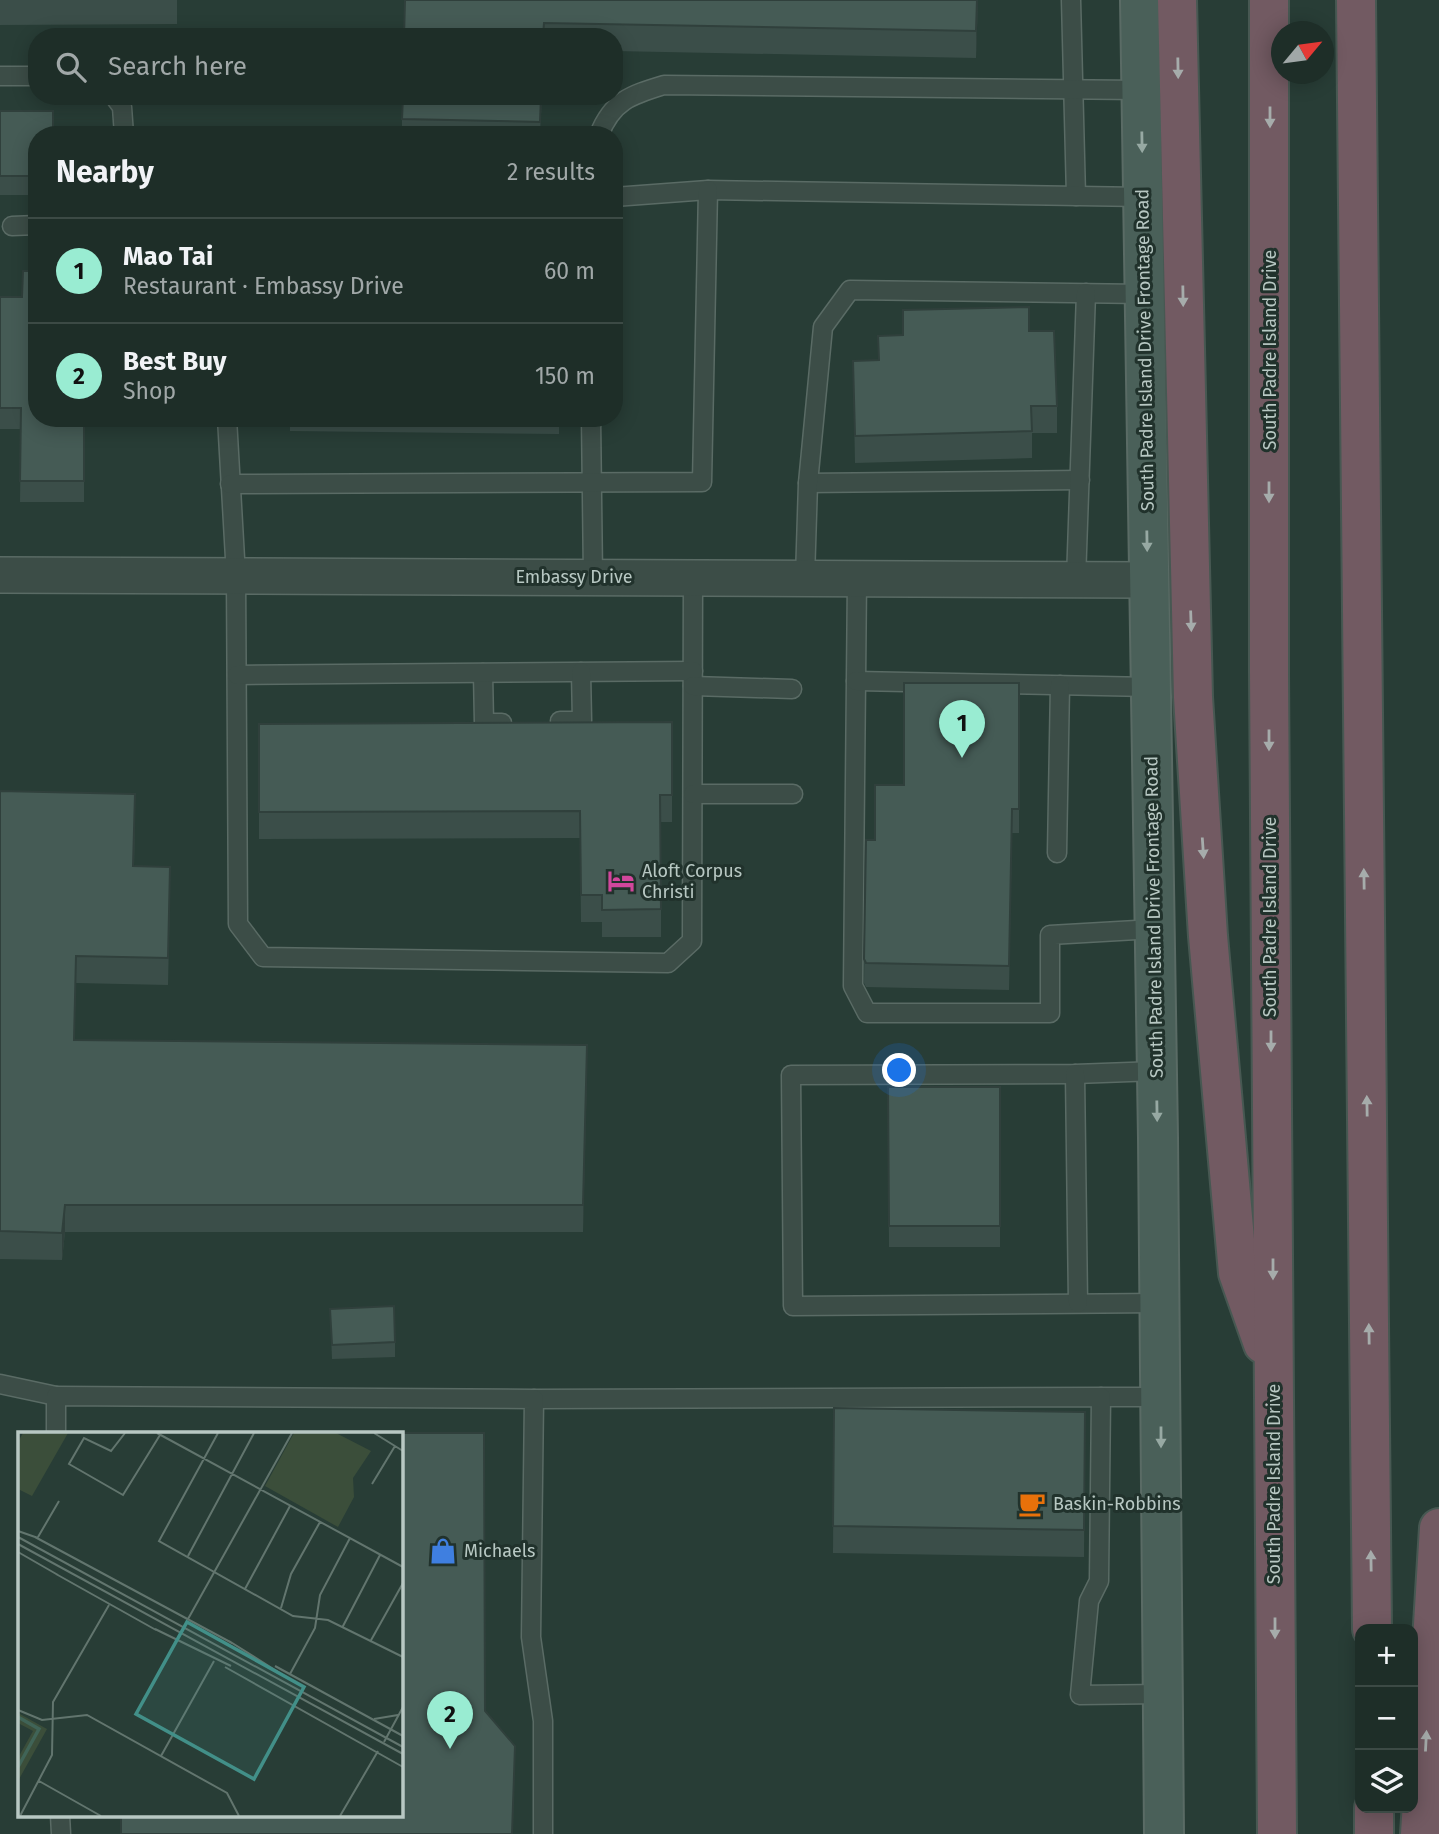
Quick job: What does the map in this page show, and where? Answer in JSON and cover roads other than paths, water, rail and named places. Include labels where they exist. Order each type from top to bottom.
[{"type":"highway","points":[[1177,0],[1193,697],[1208,936],[1238,1273],[1274,1375]]},
{"type":"highway","name":"South Padre Island Drive","points":[[1269,0],[1269,672],[1277,1834]]},
{"type":"highway","points":[[1356,0],[1372,1624]]},
{"type":"highway","points":[[1420,1834],[1439,1528]]},
{"type":"highway","points":[[1374,1813],[1374,1834]]},
{"type":"main road","name":"South Padre Island Drive Frontage Road","points":[[1140,0],[1147,580],[1157,1071],[1164,1834]]},
{"type":"street","name":"Embassy Drive","points":[[0,575],[1147,580]]},
{"type":"lane","points":[[1071,0],[1076,196]]},
{"type":"lane","points":[[0,76],[28,76]]},
{"type":"lane","points":[[623,101],[631,95],[664,85],[1141,90]]},
{"type":"lane","points":[[121,105],[123,126]]},
{"type":"lane","points":[[604,126],[618,105]]},
{"type":"lane","points":[[230,484],[702,482],[708,190]]},
{"type":"lane","points":[[623,196],[708,190],[1143,197]]},
{"type":"lane","points":[[12,226],[28,225]]},
{"type":"lane","points":[[805,578],[808,484],[823,327],[850,290],[1144,294]]},
{"type":"lane","points":[[1076,579],[1086,293]]},
{"type":"lane","points":[[227,427],[236,576],[238,924],[263,957],[668,963],[692,942],[693,578]]},
{"type":"lane","points":[[591,427],[593,577]]},
{"type":"lane","points":[[808,484],[1080,480]]},
{"type":"lane","points":[[857,578],[853,986],[867,1013],[1050,1013],[1050,935],[1154,929]]},
{"type":"lane","points":[[237,675],[581,672],[693,678],[792,689]]},
{"type":"lane","points":[[560,721],[582,721],[581,672]]},
{"type":"lane","points":[[482,673],[484,723],[502,723]]},
{"type":"lane","points":[[856,681],[1150,687]]},
{"type":"lane","points":[[1057,853],[1060,685]]},
{"type":"lane","points":[[693,794],[793,794]]},
{"type":"lane","points":[[1157,1071],[1075,1074],[791,1075],[793,1306],[1159,1303]]},
{"type":"lane","points":[[1075,1074],[1078,1303]]},
{"type":"lane","points":[[0,1384],[56,1396],[534,1399],[1161,1397]]},
{"type":"lane","points":[[56,1396],[57,1432]]},
{"type":"lane","points":[[1101,1397],[1099,1581],[1089,1601],[1080,1695],[1163,1694]]},
{"type":"lane","points":[[534,1399],[531,1637],[543,1721],[543,1834]]},
{"type":"lane","points":[[60,1816],[61,1834]]},
{"type":"place","name":"Mao Tai","points":[[962,758]]},
{"type":"place","name":"Aloft Corpus Christi","points":[[621,881]]},
{"type":"place","name":"Baskin-Robbins","points":[[1032,1504]]},
{"type":"place","name":"Michaels","points":[[443,1551]]},
{"type":"place","name":"Best Buy","points":[[450,1749]]}]
